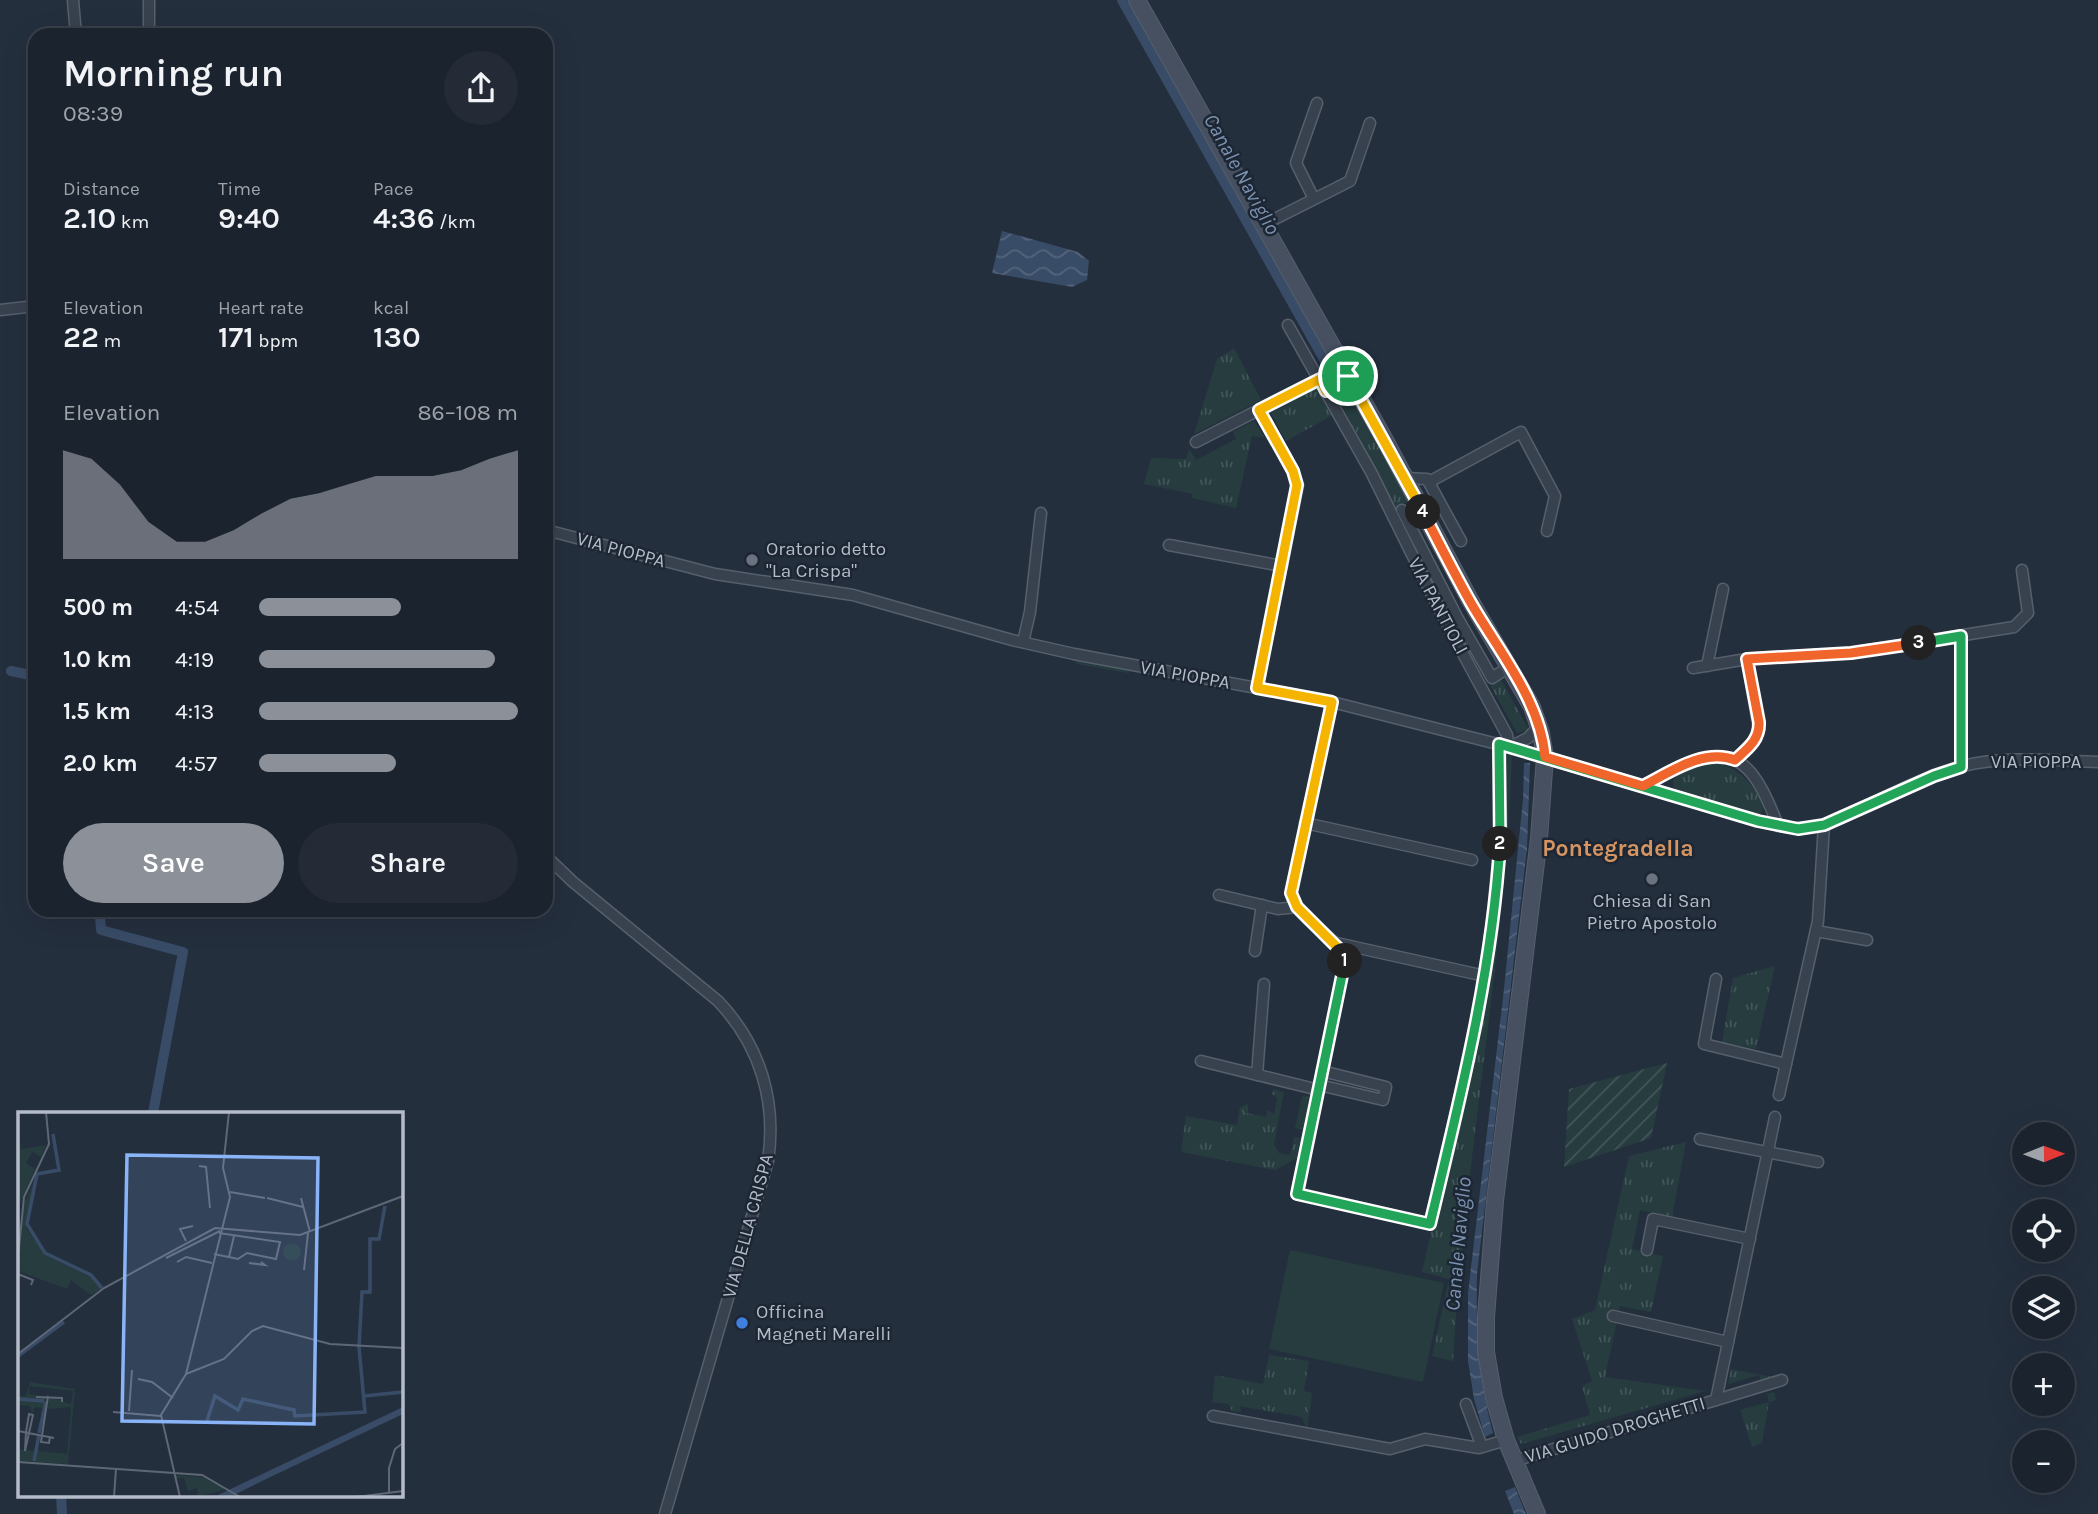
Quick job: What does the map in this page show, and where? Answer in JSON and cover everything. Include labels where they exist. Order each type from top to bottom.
[{"type":"street","points":[[73,0],[75,28]]},
{"type":"street","points":[[149,0],[149,28]]},
{"type":"street","points":[[1137,0],[1532,707],[1539,726],[1544,751],[1532,910],[1507,1096],[1485,1334],[1494,1398],[1506,1440],[1536,1514]]},
{"type":"street","points":[[1314,199],[1296,163],[1317,103]]},
{"type":"street","points":[[1263,225],[1350,181],[1370,123]]},
{"type":"street","points":[[0,310],[28,307]]},
{"type":"street","name":"VIA PANTIOLI","points":[[1288,325],[1397,513],[1438,607],[1507,735],[1504,745]]},
{"type":"street","points":[[1326,391],[1348,376]]},
{"type":"street","points":[[1196,442],[1320,379]]},
{"type":"street","points":[[1257,688],[1297,485],[1293,471],[1259,410]]},
{"type":"street","points":[[1429,482],[1521,432],[1555,496],[1547,531]]},
{"type":"street","points":[[1405,478],[1427,478],[1461,541]]},
{"type":"street","points":[[1418,502],[1397,513],[1492,678],[1509,667]]},
{"type":"street","points":[[1023,642],[1030,612],[1041,513]]},
{"type":"street","name":"VIA PIOPPA","points":[[553,532],[703,571],[853,595],[1023,642],[1332,702],[1504,745],[1544,751],[1643,786],[1778,826],[1798,829],[1824,825],[1934,776],[1961,767],[2013,760],[2098,762]]},
{"type":"street","points":[[1169,545],[1282,565]]},
{"type":"street","points":[[1693,668],[1747,659],[1851,653],[2014,627],[2028,614],[2022,570]]},
{"type":"street","points":[[1707,666],[1723,589]]},
{"type":"street","points":[[1961,636],[1961,767]]},
{"type":"street","points":[[1735,760],[1754,741],[1759,730],[1747,659]]},
{"type":"street","points":[[1332,702],[1291,888],[1297,907],[1343,953],[1345,961],[1297,1194],[1430,1224],[1462,1092],[1485,976],[1500,855],[1504,745],[1528,738],[1539,726]]},
{"type":"street","points":[[1643,786],[1677,768],[1704,758],[1735,760],[1753,772],[1761,784],[1778,826]]},
{"type":"street","points":[[1305,823],[1472,860]]},
{"type":"street","points":[[1779,1095],[1816,931],[1824,825]]},
{"type":"street","name":"VIA DELLA CRISPA","points":[[553,863],[728,1011],[752,1049],[767,1088],[771,1132],[768,1161],[665,1514]]},
{"type":"street","points":[[1219,895],[1278,909],[1297,907]]},
{"type":"street","points":[[1255,951],[1262,905]]},
{"type":"street","points":[[1816,931],[1867,940]]},
{"type":"street","points":[[1332,942],[1485,976]]},
{"type":"street","points":[[1716,979],[1704,1044],[1786,1064]]},
{"type":"street","points":[[1257,1075],[1264,984]]},
{"type":"street","points":[[1201,1061],[1383,1100],[1386,1087],[1322,1071]]},
{"type":"street","name":"VIA GUIDO DROGHETTI","points":[[1716,1400],[1775,1117]]},
{"type":"street","points":[[1700,1139],[1818,1162]]},
{"type":"street","points":[[1647,1250],[1653,1219],[1750,1239]]},
{"type":"street","points":[[1613,1316],[1728,1342]]},
{"type":"street","name":"VIA GUIDO DROGHETTI","points":[[1514,1461],[1782,1380]]},
{"type":"street","points":[[1466,1404],[1482,1447]]},
{"type":"street","points":[[1213,1416],[1390,1449],[1425,1438],[1482,1447],[1506,1440]]},
{"type":"green space","points":[[1234,348],[1261,400],[1194,434],[1217,359]]},
{"type":"green space","points":[[1347,384],[1411,500],[1396,507],[1334,391]]},
{"type":"green space","points":[[1320,386],[1335,414],[1286,441],[1271,413]]},
{"type":"green space","points":[[1254,421],[1265,438],[1252,436],[1236,508],[1192,498],[1193,494],[1144,484],[1151,458],[1186,459],[1189,449],[1196,460],[1236,439],[1233,432]]},
{"type":"green space","points":[[1077,658],[1130,668],[1129,673],[1076,664]]},
{"type":"green space","points":[[1500,678],[1529,730],[1517,733],[1490,685]]},
{"type":"green space","points":[[1501,746],[1512,752],[1502,905],[1466,1208],[1453,1361],[1432,1356],[1449,1279],[1422,1272],[1487,992]]},
{"type":"green space","points":[[1714,762],[1738,772],[1750,783],[1765,805],[1761,814],[1679,792],[1673,787],[1673,780],[1682,773]]},
{"type":"green space","points":[[1775,966],[1756,1049],[1722,1042],[1733,978]]},
{"type":"green space","points":[[1667,1063],[1651,1138],[1564,1167],[1569,1089]]},
{"type":"green space","points":[[1273,1089],[1284,1092],[1274,1144],[1279,1153],[1290,1155],[1294,1137],[1301,1138],[1297,1158],[1275,1170],[1181,1152],[1186,1116],[1237,1125],[1240,1107],[1248,1104],[1247,1113],[1266,1117],[1268,1110],[1274,1114],[1277,1098],[1272,1094]]},
{"type":"green space","points":[[1302,1096],[1310,1097],[1303,1130],[1295,1128]]},
{"type":"green space","points":[[1686,1142],[1672,1217],[1640,1210],[1632,1249],[1663,1256],[1651,1312],[1620,1306],[1605,1377],[1705,1391],[1521,1444],[1517,1437],[1590,1415],[1582,1386],[1592,1381],[1572,1319],[1595,1310],[1629,1156]]},
{"type":"green space","points":[[1290,1250],[1444,1283],[1423,1382],[1269,1349]]},
{"type":"green space","points":[[1269,1355],[1309,1361],[1304,1391],[1312,1393],[1307,1429],[1302,1417],[1240,1406],[1241,1412],[1232,1411],[1228,1404],[1212,1402],[1215,1375],[1263,1384]]},
{"type":"green space","points":[[1731,1369],[1772,1377],[1761,1381],[1759,1375],[1728,1384]]},
{"type":"green space","points":[[1774,1392],[1776,1400],[1769,1402],[1767,1394]]},
{"type":"green space","points":[[1769,1402],[1762,1443],[1752,1447],[1740,1410]]},
{"type":"water","points":[[1002,231],[1078,252],[1089,261],[1087,280],[1072,287],[992,273]]},
{"type":"water","points":[[1524,763],[1530,763],[1527,849],[1477,1274],[1479,1354],[1493,1433],[1485,1437],[1474,1399],[1468,1361],[1468,1293],[1504,989],[1523,799]]},
{"type":"water","points":[[1515,1487],[1526,1514],[1514,1514],[1505,1491]]},
{"type":"waterway","name":"Canale Naviglio","points":[[1122,0],[1329,368]]},
{"type":"waterway","points":[[11,671],[28,675]]},
{"type":"waterway","points":[[100,917],[101,930],[183,952],[153,1112]]},
{"type":"waterway","points":[[61,1496],[62,1514]]},
{"type":"place","name":"Oratorio detto \"La Crispa\"","points":[[752,560]]},
{"type":"place","name":"Chiesa di San Pietro Apostolo","points":[[1652,879]]},
{"type":"place","name":"Officina Magneti Marelli","points":[[742,1323]]},
{"type":"district","name":"Pontegradella","points":[[1618,848]]},
{"type":"route","points":[[1348,376],[1470,600],[1532,707],[1541,733],[1545,757],[1643,786],[1677,768],[1704,758],[1735,760],[1754,741],[1759,730],[1747,659],[1851,653],[1961,636],[1961,767],[1814,828],[1789,828],[1758,821],[1499,744],[1499,867],[1485,976],[1462,1092],[1430,1224],[1297,1194],[1345,956],[1297,907],[1291,893],[1332,702],[1257,688],[1297,490],[1293,471],[1259,410],[1320,379],[1326,391],[1348,376]]}]
